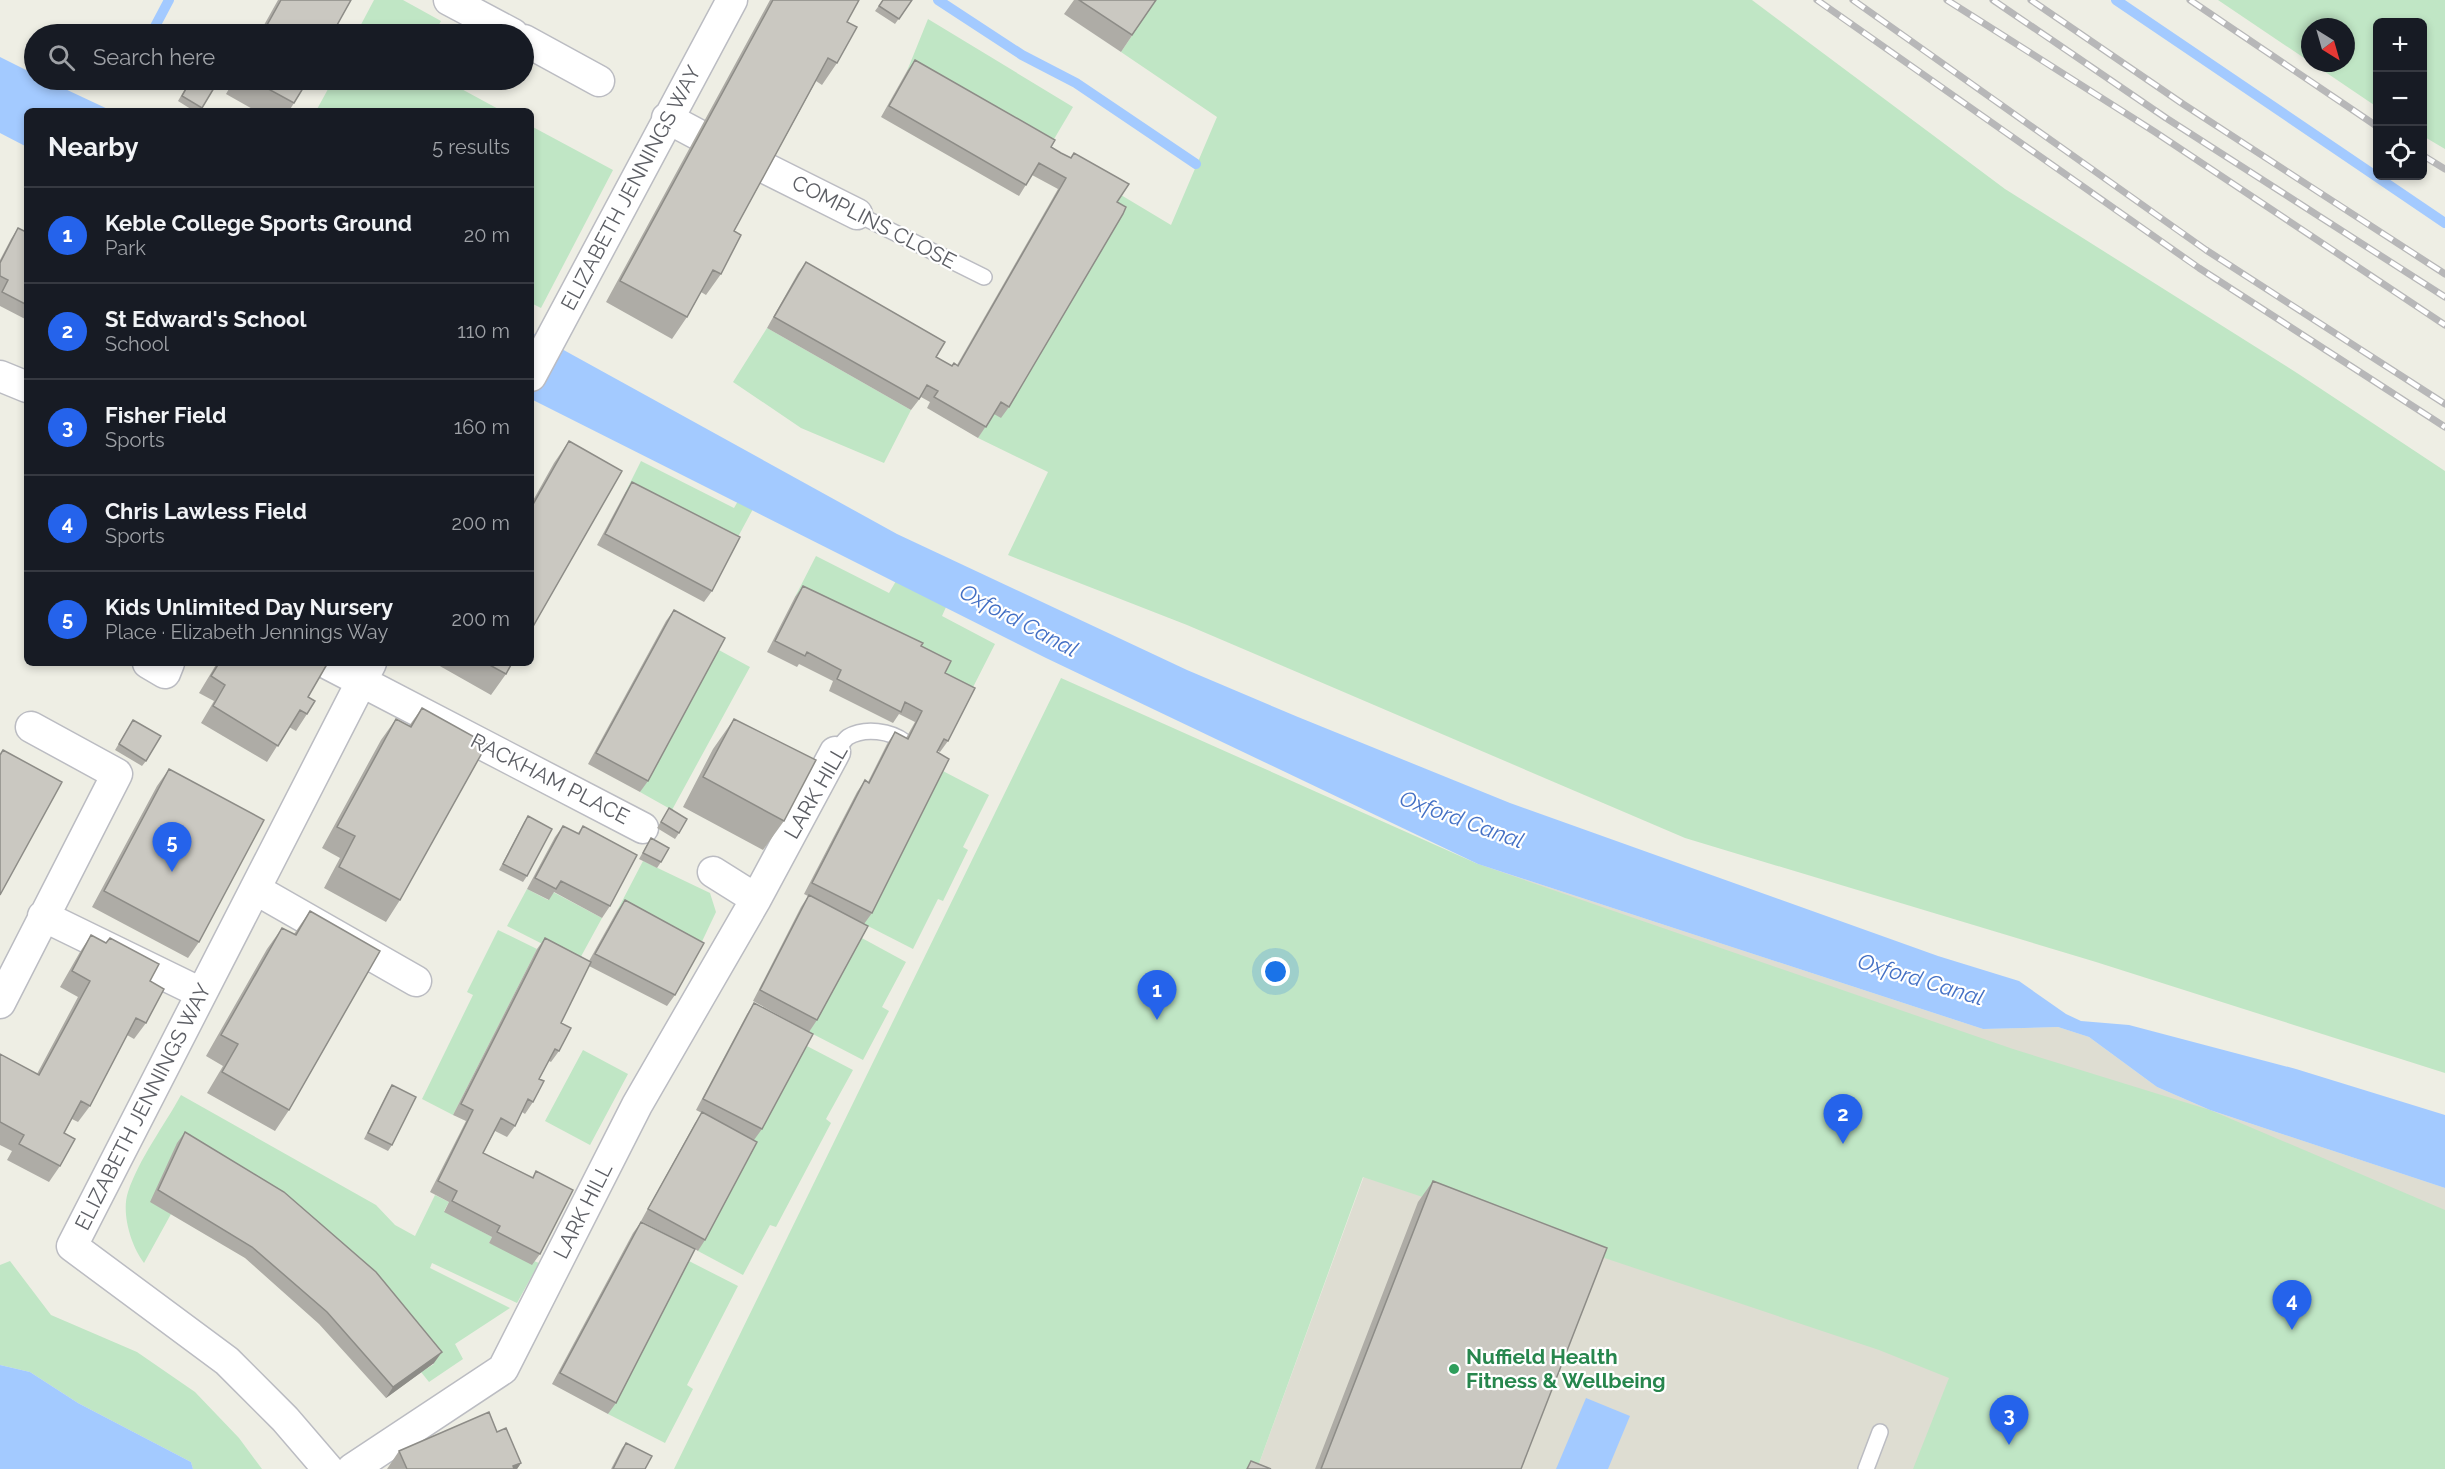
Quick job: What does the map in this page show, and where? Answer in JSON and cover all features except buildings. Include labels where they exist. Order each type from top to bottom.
[{"type":"street","points":[[449,0],[494,24]]},
{"type":"street","name":"ELIZABETH JENNINGS WAY","points":[[534,370],[732,0]]},
{"type":"street","points":[[534,45],[599,81]]},
{"type":"street","points":[[667,118],[697,134]]},
{"type":"street","name":"COMPLINS CLOSE","points":[[765,168],[857,214]]},
{"type":"street","points":[[0,376],[24,386]]},
{"type":"street","points":[[154,666],[165,672],[168,666]]},
{"type":"street","name":"RACKHAM PLACE","points":[[338,666],[366,673],[643,828]]},
{"type":"street","name":"ELIZABETH JENNINGS WAY","points":[[328,1469],[285,1419],[227,1361],[72,1245],[366,673]]},
{"type":"street","points":[[0,1003],[117,774],[31,728]]},
{"type":"street","name":"LARK HILL","points":[[352,1469],[503,1369],[637,1104],[756,899],[835,752]]},
{"type":"street","points":[[713,872],[756,899]]},
{"type":"street","points":[[255,889],[416,981]]},
{"type":"street","points":[[43,916],[201,993]]},
{"type":"lane","name":"COMPLINS CLOSE","points":[[857,214],[984,277]]},
{"type":"lane","name":"LARK HILL","points":[[835,752],[848,737],[866,731],[895,735],[905,742]]},
{"type":"lane","points":[[1866,1469],[1880,1432]]},
{"type":"shaded area","points":[[1478,864],[1983,1029],[2058,1027],[2089,1037],[2157,1087],[2210,1110],[2445,1188],[2445,1469],[1257,1469]]},
{"type":"green space","points":[[374,0],[403,0],[441,21],[439,24],[361,24]]},
{"type":"green space","points":[[1156,0],[1752,0],[2005,189],[2297,373],[2445,471],[2445,1073],[2096,962],[1685,838],[1187,625],[1008,555],[1048,472],[978,438],[1121,195],[1171,225],[1217,117],[1121,52]]},
{"type":"green space","points":[[2218,0],[2445,0],[2445,149],[2427,138],[2427,18],[2373,18],[2373,104],[2325,72],[2355,72],[2355,18],[2301,18],[2301,56]]},
{"type":"green space","points":[[928,19],[1073,107],[1047,151],[907,71]]},
{"type":"green space","points":[[328,90],[463,90],[496,108],[318,108]]},
{"type":"green space","points":[[534,128],[613,170],[541,308],[534,304]]},
{"type":"green space","points":[[767,328],[911,410],[884,463],[801,428],[733,382]]},
{"type":"green space","points":[[641,461],[734,508],[738,501],[753,509],[732,548],[625,493]]},
{"type":"green space","points":[[816,556],[889,593],[896,581],[946,607],[942,616],[995,644],[967,699],[795,597]]},
{"type":"green space","points":[[717,649],[750,667],[672,810],[640,792]]},
{"type":"green space","points":[[1061,678],[1478,864],[2013,1049],[2210,1110],[2445,1210],[2445,1469],[1913,1469],[1949,1378],[1879,1350],[1363,1177],[1257,1469],[674,1469]]},
{"type":"green space","points":[[941,770],[989,795],[963,847],[968,850],[943,901],[938,899],[913,949],[864,924]]},
{"type":"green space","points":[[643,861],[710,893],[716,912],[696,954],[617,911]]},
{"type":"green space","points":[[527,889],[548,900],[553,892],[602,918],[578,962],[507,926]]},
{"type":"green space","points":[[498,930],[537,949],[453,1115],[422,1099],[473,995],[467,992]]},
{"type":"green space","points":[[860,937],[906,962],[882,1007],[889,1011],[863,1060],[809,1032]]},
{"type":"green space","points":[[805,1045],[853,1070],[826,1119],[831,1123],[776,1227],[770,1225],[743,1275],[698,1251],[749,1153],[737,1146]]},
{"type":"green space","points":[[583,1050],[628,1074],[590,1145],[545,1121]]},
{"type":"green space","points":[[181,1095],[376,1205],[395,1225],[415,1236],[435,1195],[449,1202],[444,1211],[492,1237],[489,1243],[539,1263],[517,1303],[432,1263],[430,1268],[510,1308],[455,1344],[463,1359],[429,1382],[421,1372],[434,1364],[150,1201],[171,1214],[144,1263],[128,1229],[126,1200],[139,1167]]},
{"type":"green space","points":[[687,1260],[738,1286],[687,1385],[693,1389],[665,1443],[608,1414]]},
{"type":"green space","points":[[10,1261],[51,1315],[137,1352],[195,1392],[239,1438],[262,1469],[193,1469],[191,1462],[78,1403],[30,1372],[0,1365],[0,1265]]},
{"type":"water","points":[[0,57],[24,69],[24,90],[67,90],[106,108],[24,108],[24,145],[0,133]]},
{"type":"water","name":"Oxford Canal","points":[[534,334],[897,534],[1187,670],[1298,717],[1510,803],[1938,956],[2019,981],[2066,1014],[2081,1021],[2129,1025],[2296,1069],[2445,1115],[2445,1188],[2210,1110],[2157,1087],[2089,1037],[2058,1027],[1983,1029],[1478,864],[1046,658],[534,401]]},
{"type":"water","points":[[0,1365],[30,1372],[78,1403],[191,1462],[193,1469],[0,1469]]},
{"type":"water","points":[[1586,1398],[1630,1416],[1608,1469],[1556,1469]]},
{"type":"waterway","points":[[156,24],[169,0]]},
{"type":"waterway","points":[[938,0],[1022,55],[1076,83],[1196,164]]},
{"type":"waterway","points":[[2116,0],[2445,223]]},
{"type":"railway","points":[[1817,0],[2199,268],[2445,427]]},
{"type":"railway","points":[[1853,0],[2206,250],[2445,404]]},
{"type":"railway","points":[[1947,0],[2155,132],[2445,325]]},
{"type":"railway","points":[[1993,0],[2166,118],[2445,297]]},
{"type":"railway","points":[[2031,0],[2183,104],[2445,274]]},
{"type":"railway","points":[[2190,0],[2377,126]]},
{"type":"railway","points":[[2427,158],[2445,169]]},
{"type":"place","name":"Kids Unlimited Day Nursery","points":[[172,872]]},
{"type":"place","name":"Keble College Sports Ground","points":[[1157,1020]]},
{"type":"place","name":"St Edward's School","points":[[1843,1144]]},
{"type":"place","name":"Chris Lawless Field","points":[[2292,1330]]},
{"type":"place","name":"Nuffield Health Fitness & Wellbeing","points":[[1454,1369]]},
{"type":"place","name":"Fisher Field","points":[[2009,1445]]}]
